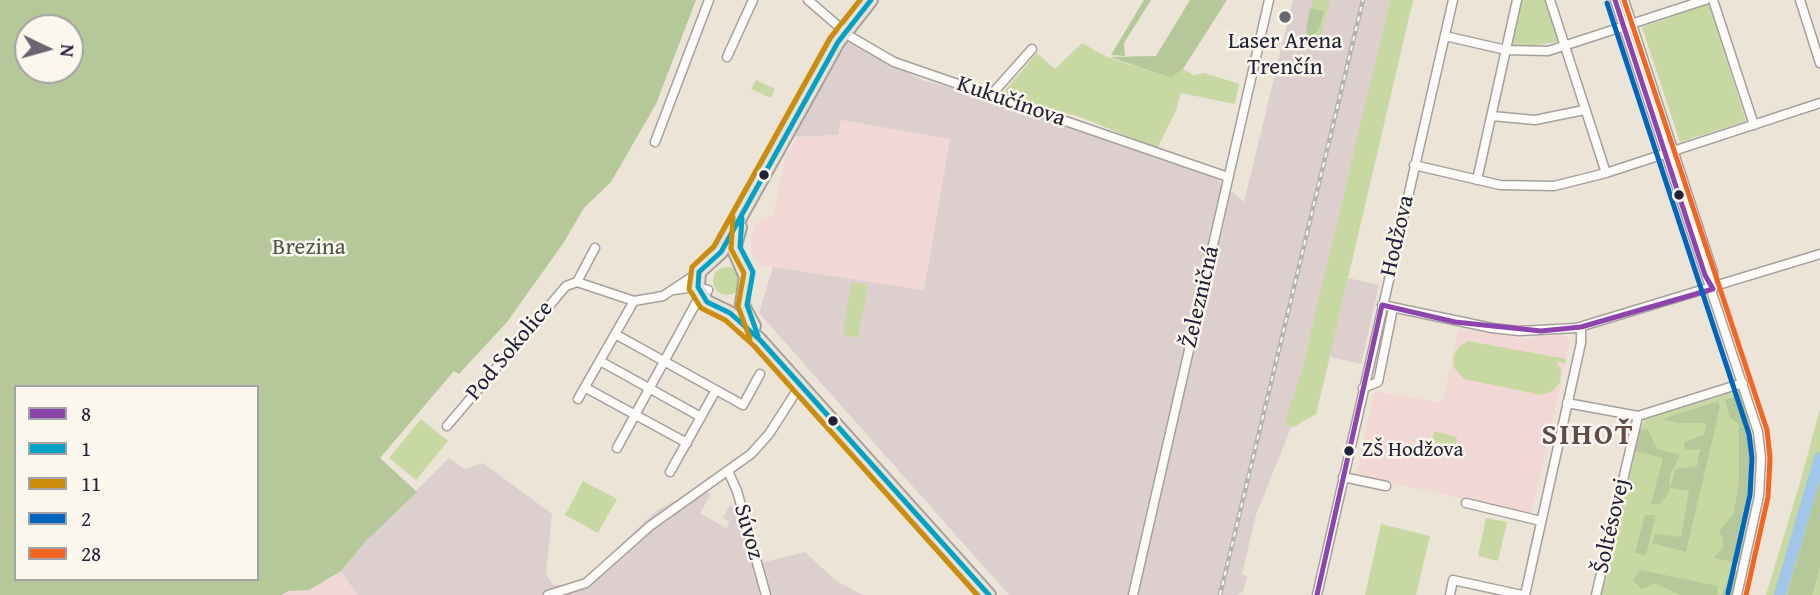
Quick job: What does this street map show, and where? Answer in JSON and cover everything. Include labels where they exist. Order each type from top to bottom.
[{"type":"main road","points":[[698,292],[707,274],[724,260],[742,215],[845,32],[871,0]]},
{"type":"main road","points":[[737,229],[740,247],[753,272],[747,305],[750,327]]},
{"type":"main road","points":[[724,260],[699,272],[698,292],[711,305],[730,313],[750,327]]},
{"type":"main road","points":[[724,260],[746,277],[744,312],[750,327]]},
{"type":"main road","points":[[721,301],[733,300],[743,293],[753,280]]},
{"type":"main road","points":[[698,292],[735,310],[989,595]]},
{"type":"street","points":[[655,142],[709,0]]},
{"type":"street","points":[[727,57],[753,0]]},
{"type":"street","name":"Kukučínova","points":[[808,0],[845,32],[894,62],[1228,177]]},
{"type":"street","name":"Železničná","points":[[1133,595],[1269,0]]},
{"type":"street","name":"Hodžova","points":[[1317,595],[1453,0]]},
{"type":"street","points":[[1477,180],[1517,0]]},
{"type":"street","points":[[1550,0],[1606,173]]},
{"type":"street","points":[[1615,0],[1628,26],[1713,272],[1713,289],[1758,432],[1761,472],[1757,507],[1737,595]]},
{"type":"street","points":[[1624,0],[1628,26]]},
{"type":"street","points":[[1445,36],[1506,50],[1532,52],[1564,46],[1705,0]]},
{"type":"street","points":[[1713,0],[1754,125]]},
{"type":"street","points":[[1800,0],[1820,63]]},
{"type":"street","points":[[991,95],[1032,49]]},
{"type":"street","points":[[1415,165],[1477,180],[1539,187],[1606,173],[1820,103]]},
{"type":"street","points":[[1492,116],[1535,120],[1584,110]]},
{"type":"street","name":"Pod Sokolice","points":[[447,426],[566,286],[577,282],[596,248]]},
{"type":"street","points":[[1382,305],[1455,322],[1518,331],[1581,327],[1713,289],[1820,254]]},
{"type":"street","points":[[577,282],[634,301],[663,296],[699,272]]},
{"type":"street","points":[[617,448],[698,292],[674,290]]},
{"type":"street","points":[[578,399],[634,301]]},
{"type":"street","points":[[1363,388],[1378,382],[1393,308]]},
{"type":"street","points":[[1450,595],[1453,580],[1523,595],[1581,343],[1581,327]]},
{"type":"street","points":[[615,334],[743,405],[760,374]]},
{"type":"street","points":[[600,361],[701,417]]},
{"type":"street","points":[[1567,402],[1638,416],[1743,383]]},
{"type":"street","points":[[548,595],[586,583],[650,526],[728,471],[764,441],[801,384]]},
{"type":"street","points":[[586,388],[687,443]]},
{"type":"street","points":[[670,472],[716,390]]},
{"type":"street","name":"Šoltésovej","points":[[1597,595],[1638,416]]},
{"type":"street","name":"Súvoz","points":[[728,471],[737,491],[766,595]]},
{"type":"street","points":[[1343,477],[1386,486]]},
{"type":"street","points":[[1466,503],[1541,521]]},
{"type":"shaded area","points":[[1293,0],[1413,0],[1348,278],[1379,285],[1361,364],[1330,357],[1316,414],[1292,425],[1256,515],[1242,574],[1247,576],[1243,592],[1237,595],[1009,595],[759,313],[773,267],[924,290],[950,139],[841,120],[838,135],[792,137],[848,42],[922,80],[1044,113],[1213,176],[1244,202]]},
{"type":"shaded area","points":[[841,120],[950,139],[924,290],[759,265],[751,253],[751,235],[756,224],[773,216],[785,158],[797,138],[838,135]]},
{"type":"shaded area","points":[[1459,329],[1519,338],[1564,335],[1570,343],[1531,514],[1356,475],[1375,391],[1442,403]]},
{"type":"shaded area","points":[[449,458],[464,469],[483,463],[552,514],[546,574],[553,585],[571,585],[583,580],[656,511],[696,489],[711,494],[700,513],[726,528],[730,522],[723,518],[730,505],[738,511],[745,539],[748,534],[761,563],[805,552],[836,581],[863,595],[357,595],[341,571],[366,541]]},
{"type":"shaded area","points":[[341,571],[357,595],[283,595],[288,590],[309,590]]},
{"type":"green space","name":"Brezina","points":[[0,0],[696,0],[656,104],[611,182],[584,208],[564,242],[507,322],[459,374],[454,371],[380,458],[417,492],[366,541],[341,571],[309,590],[288,591],[282,595],[0,595]]},
{"type":"green space","points":[[1144,0],[1151,0],[1124,43],[1125,56],[1111,55]]},
{"type":"green space","points":[[1190,0],[1227,0],[1183,69],[1171,78],[1110,57],[1156,56]]},
{"type":"green space","points":[[1312,0],[1330,0],[1321,36],[1307,33]]},
{"type":"green space","points":[[1390,0],[1413,0],[1316,414],[1294,427],[1284,425],[1301,374]]},
{"type":"green space","points":[[1519,0],[1548,0],[1561,41],[1529,47],[1509,44]]},
{"type":"green space","points":[[1709,4],[1746,121],[1680,142],[1642,27]]},
{"type":"green space","points":[[1310,8],[1324,11],[1320,27],[1313,36],[1308,36],[1306,30]]},
{"type":"green space","points":[[1082,43],[1107,57],[1171,78],[1183,69],[1193,75],[1204,73],[1239,84],[1235,104],[1181,93],[1176,111],[1157,149],[1083,118],[1002,94],[1037,53],[1055,69]]},
{"type":"green space","points":[[756,80],[775,89],[771,98],[751,89]]},
{"type":"green space","points":[[727,267],[737,271],[741,281],[737,291],[727,295],[717,291],[713,281],[717,271]]},
{"type":"green space","points":[[851,282],[868,285],[858,338],[843,335]]},
{"type":"green space","points":[[1468,341],[1566,359],[1566,363],[1557,361],[1561,370],[1560,382],[1553,391],[1542,395],[1464,379],[1454,368],[1453,357],[1459,347]]},
{"type":"green space","points":[[1739,390],[1751,441],[1748,504],[1729,595],[1601,595],[1642,424],[1646,419]]},
{"type":"green space","points":[[1742,394],[1754,444],[1753,490],[1739,563],[1714,558],[1723,547],[1723,538],[1719,531],[1734,513],[1739,479],[1739,424],[1730,418],[1725,400]]},
{"type":"green space","points":[[1718,401],[1720,407],[1686,552],[1652,543],[1655,534],[1681,537],[1689,491],[1670,488],[1675,469],[1697,466],[1700,449],[1685,450],[1684,442],[1704,435],[1706,423],[1678,423],[1662,419]]},
{"type":"green space","points":[[1820,409],[1820,595],[1766,595],[1799,486]]},
{"type":"green space","points":[[421,419],[448,441],[416,480],[389,458]]},
{"type":"green space","points":[[1639,429],[1648,430],[1657,449],[1680,455],[1670,475],[1669,493],[1660,504],[1651,504],[1663,458],[1634,451]]},
{"type":"green space","points":[[1434,431],[1457,437],[1455,447],[1432,442]]},
{"type":"green space","points":[[1820,480],[1820,567],[1812,595],[1787,595]]},
{"type":"green space","points":[[583,481],[617,499],[598,533],[565,515]]},
{"type":"green space","points":[[1645,515],[1656,515],[1646,555],[1635,553]]},
{"type":"green space","points":[[1486,518],[1507,522],[1498,561],[1478,556]]},
{"type":"green space","points":[[1381,524],[1430,536],[1416,595],[1365,595]]},
{"type":"green space","points":[[1640,570],[1718,586],[1717,595],[1680,595],[1655,583],[1641,589],[1633,580]]},
{"type":"green space","points":[[1731,571],[1739,571],[1734,595],[1722,595]]},
{"type":"waterway","points":[[1780,595],[1820,458]]},
{"type":"railway","points":[[1220,595],[1363,0]]},
{"type":"transit line","name":"11","points":[[860,0],[830,38],[714,246],[692,267],[689,289],[701,308],[725,320],[754,346],[977,595]]},
{"type":"transit line","name":"1","points":[[871,0],[838,42],[721,252],[699,272],[698,287],[707,302],[730,313],[760,340],[989,595]]},
{"type":"transit line","name":"8","points":[[1615,0],[1705,275],[1713,289]]},
{"type":"transit line","name":"28","points":[[1624,0],[1767,430],[1770,458],[1768,497],[1746,595]]},
{"type":"transit line","name":"2","points":[[1607,3],[1749,434],[1752,458],[1750,495],[1728,593]]},
{"type":"transit line","name":"11","points":[[733,217],[731,249],[744,273],[738,306],[750,339]]},
{"type":"transit line","name":"1","points":[[742,218],[740,247],[753,272],[747,305],[758,336]]},
{"type":"transit line","name":"8","points":[[1382,305],[1455,322],[1541,331],[1581,327],[1713,289]]},
{"type":"transit line","name":"8","points":[[1317,595],[1382,305]]},
{"type":"place","name":"Laser Arena Trenčín","points":[[1285,17]]},
{"type":"place","name":"ZŠ Hodžova","points":[[1349,451]]},
{"type":"district","name":"SIHOŤ","points":[[1588,436]]}]
